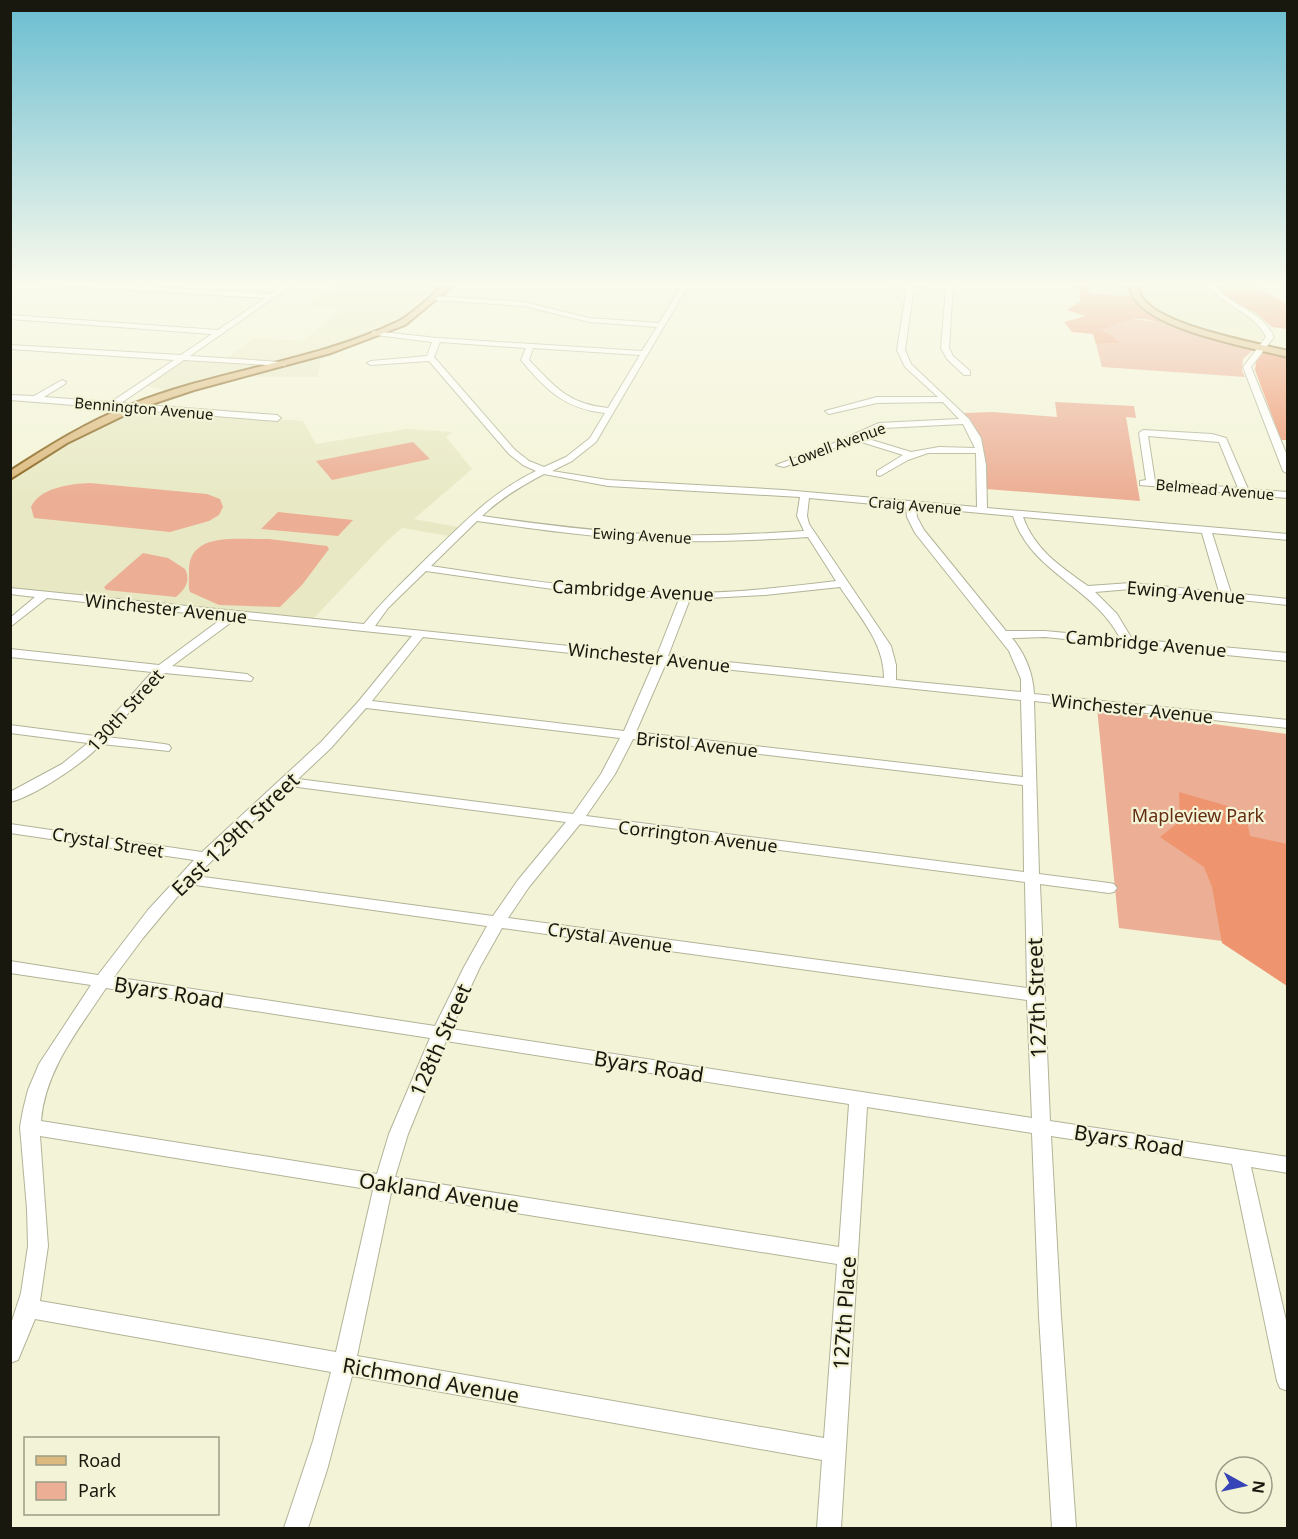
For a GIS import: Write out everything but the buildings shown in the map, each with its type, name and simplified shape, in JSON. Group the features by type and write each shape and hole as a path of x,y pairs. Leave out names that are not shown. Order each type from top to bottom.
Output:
{"main road":[{"path":"10,476 72,436 133,407 190,388 318,354"}],"street":[{"path":"112,354 282,364"},
{"path":"113,405 188,354"},
{"path":"431,354 431,358 512,452 526,463 544,472"},
{"path":"527,354 525,360 565,401 582,408 610,411"},
{"path":"367,628 384,606 504,493 569,459 587,446 645,354"},
{"path":"902,354 908,365 966,421 974,433 980,451 982,511"},
{"path":"948,354 967,373"},
{"path":"1256,354 1247,367 1287,471"},
{"path":"371,363 431,358"},
{"path":"36,399 62,382"},
{"name":"Bennington Avenue","path":"10,397 277,418"},
{"path":"829,411 877,400 943,399"},
{"name":"Lowell Avenue","path":"781,465 882,425 966,421"},
{"name":"Belmead Avenue","path":"1244,491 1223,440 1212,437 1143,433 1147,484 1287,495"},
{"path":"853,437 908,454"},
{"path":"880,472 908,454 939,449 980,451"},
{"name":"Craig Avenue","path":"544,472 608,483 805,495 1287,537"},
{"path":"805,495 802,516 810,534 885,646 891,665 890,682"},
{"name":"127th Street","path":"911,505 912,517 919,531 1004,635 1021,661 1029,697 1035,996 1050,1316 1064,1528"},
{"path":"1017,514 1019,528 1029,543 1111,614 1128,642"},
{"name":"Ewing Avenue","path":"475,518 580,532 647,537 728,539 810,534"},
{"path":"1206,530 1226,596"},
{"name":"Cambridge Avenue","path":"424,568 547,586 686,596 771,591 843,583"},
{"name":"Ewing Avenue","path":"1085,590 1131,586 1287,602"},
{"name":"Winchester Avenue","path":"10,591 1287,724"},
{"path":"10,624 44,595"},
{"name":"128th Street","path":"296,1528 318,1465 345,1364 384,1184 406,1116 441,1035 497,921 524,883 575,821 606,777 629,736 686,596"},
{"name":"130th Street","path":"10,798 77,760 99,740 161,669 234,615"},
{"name":"Cambridge Avenue","path":"1004,635 1045,634 1287,657"},
{"name":"East 129th Street","path":"10,1353 28,1308 36,1271 38,1229 29,1127 35,1095 45,1069 127,947 185,879 205,857 287,782 364,704 419,635"},
{"path":"10,653 247,678"},
{"name":"Bristol Avenue","path":"364,704 1030,782"},
{"path":"10,729 164,748"},
{"name":"Corrington Avenue","path":"287,782 575,821 1108,888"},
{"name":"Crystal Street","path":"10,828 205,857"},
{"name":"Crystal Avenue","path":"185,879 1035,996"},
{"name":"Byars Road","path":"10,967 1287,1165"},
{"name":"127th Place","path":"829,1528 859,1098"},
{"name":"Oakland Avenue","path":"29,1127 848,1257"},
{"path":"1240,1158 1285,1358 1287,1381"},
{"name":"Richmond Avenue","path":"28,1308 835,1451"}],"shaded area":[{"path":"232,354 304,354 275,362 223,360"},
{"path":"321,357 318,377 246,377"},
{"path":"184,360 254,364 256,366 171,391 145,386"},
{"path":"145,409 303,421 316,444 406,429 453,432 446,437 472,469 414,519 459,527 449,536 402,528 313,619 11,588 10,482 81,436"}],"green space":[{"path":"1099,354 1249,354 1243,359 1242,371 1245,377 1102,367"},
{"path":"1262,354 1287,356 1287,440 1281,440 1255,370 1256,362"},
{"path":"1055,402 1134,406 1136,418 1126,417 1140,501 986,489 985,457 981,440 963,413 993,412 1057,417"},
{"path":"413,442 430,459 332,480 316,461"},
{"path":"90,483 207,494 220,499 223,507 219,515 209,521 170,532 34,518 31,507 41,495 65,486"},
{"path":"278,512 353,520 338,536 261,529"},
{"path":"269,539 327,546 329,549 302,585 280,607 219,605 190,592 191,559 196,550 217,540"},
{"path":"143,553 168,558 185,569 186,584 176,597 106,590 104,587"},
{"name":"Mapleview Park","path":"1097,708 1287,734 1287,949 1119,928"},
{"path":"1179,792 1245,811 1250,836 1287,844 1287,986 1222,943 1212,887 1204,867 1160,837 1180,821"}]}
